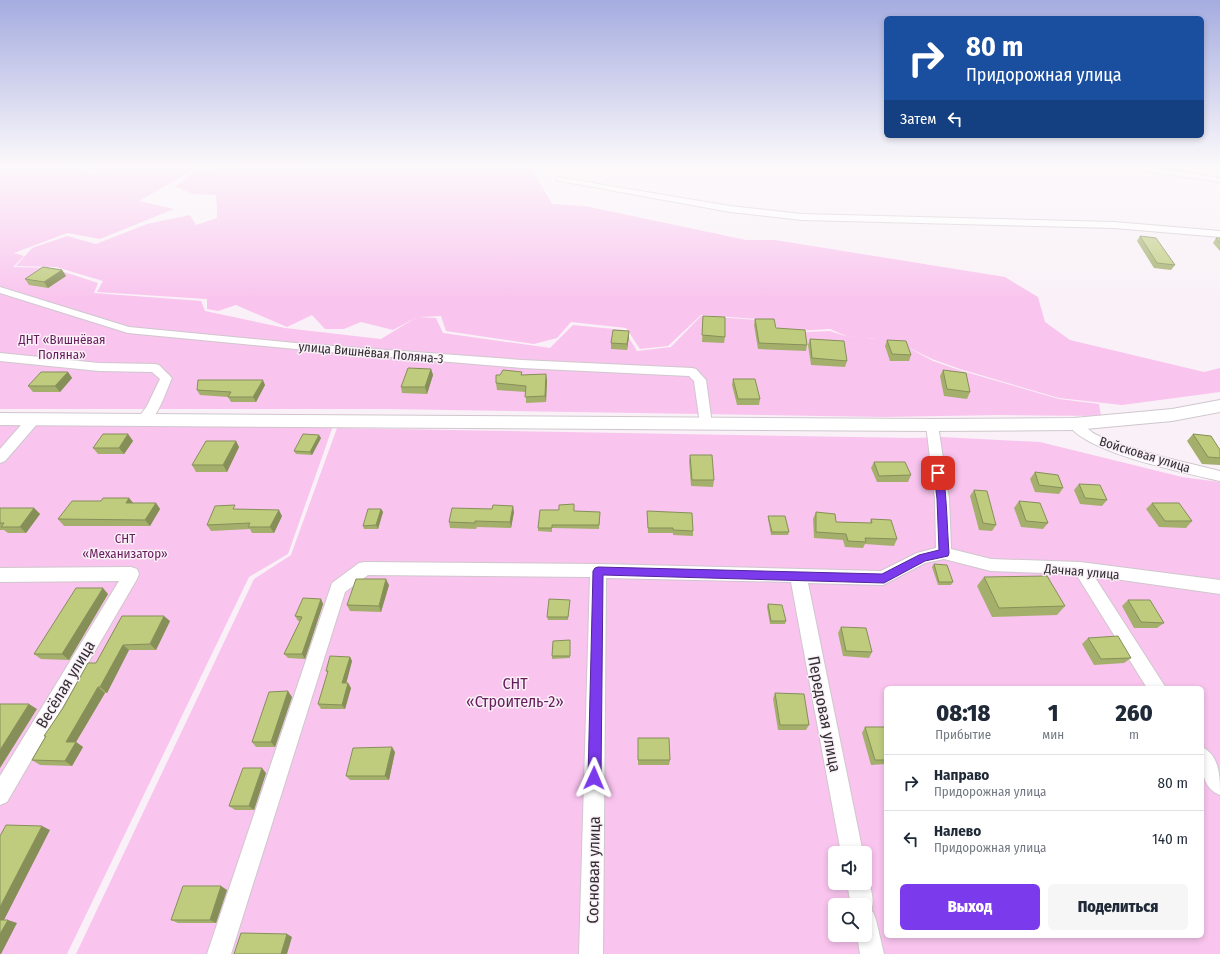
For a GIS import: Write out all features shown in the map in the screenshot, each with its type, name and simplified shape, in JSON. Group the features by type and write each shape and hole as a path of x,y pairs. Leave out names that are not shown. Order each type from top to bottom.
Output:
{"main road":[{"path":"0,419 706,424 1074,424 1172,415 1220,406"}],"street":[{"path":"753,212 802,217 1114,225 1220,234"},
{"name":"улица Вишнёвая Поляна-3","path":"0,290 128,330 306,347 522,364 692,372 700,380 706,424"},
{"path":"0,357 99,366 155,368 166,378 153,407 142,421"},
{"path":"0,458 33,420"},
{"name":"Войсковая улица","path":"1074,424 1088,436 1104,444 1163,462 1220,476"},
{"path":"219,954 338,588 365,568 598,571 884,578 922,558 944,553 942,499 932,425"},
{"name":"Дачная улица","path":"944,553 991,565 1080,568 1220,587"},
{"path":"1080,568 1156,686"},
{"name":"Сосновая улица","path":"591,954 598,571"},
{"name":"Весёлая улица","path":"0,575 131,574 0,794"},
{"name":"Передовая улица","path":"798,575 851,846"},
{"path":"1204,760 1220,785"},
{"path":"870,942 872,954"}],"green space":[{"name":"ДНТ «Вишнёвая Поляна»","path":"0,212 168,212 100,239 67,233 14,253 24,256 13,267 52,268 98,283 94,293 201,301 205,311 285,328 381,339 417,317 393,330 361,322 344,329 325,329 312,315 287,327 236,305 218,311 207,309 207,299 97,292 103,281 56,267 16,266 32,248 67,236 96,244 147,224 190,215 196,225 217,218 217,212 611,212 746,240 775,240 1005,277 1038,297 1045,322 1070,340 1204,372 1220,368 1220,392 1122,405 1059,398 960,369 932,359 903,345 933,361 959,370 1059,399 1099,404 1101,416 999,415 883,417 386,409 0,409","holes":["701,315 773,320 780,332 830,329 846,336 877,339 845,336 830,331 779,333 772,321 701,316 671,347 637,351 624,330 573,325 550,348 443,333 436,318 419,317 441,316 446,331 534,344 557,338 571,322 626,328 640,349 668,346"]},
{"name":"СНТ «Механизатор»","path":"0,419 334,423 288,554 249,577 67,954 0,954"},
{"name":"СНТ «Строитель-2»","path":"337,428 913,438 942,437 1040,442 1182,477 1220,482 1220,954 76,954 254,579 291,555"}],"building":[{"path":"1140,236 1156,238 1175,265 1157,263"},
{"path":"43,267 62,270 44,282 25,279"},
{"path":"703,316 725,317 725,337 702,335"},
{"path":"755,319 774,319 776,328 805,330 807,345 759,343"},
{"path":"613,330 629,331 627,344 611,343"},
{"path":"810,339 844,341 847,361 812,358"},
{"path":"887,340 906,341 911,355 892,354"},
{"path":"408,368 431,369 425,387 401,387"},
{"path":"503,370 522,372 521,375 546,374 545,396 525,397 526,386 496,383 496,375 500,375"},
{"path":"943,370 966,373 970,392 947,389"},
{"path":"41,372 68,372 55,386 28,386"},
{"path":"733,379 755,379 760,399 738,399"},
{"path":"198,380 263,380 253,397 228,397 231,392 197,390"},
{"path":"103,434 128,434 119,448 93,448"},
{"path":"303,434 319,435 310,452 294,451"},
{"path":"1193,434 1211,436 1220,450 1220,458 1208,457"},
{"path":"206,441 236,441 223,465 192,465"},
{"path":"690,455 712,455 714,480 692,480"},
{"path":"874,462 905,462 911,475 879,476"},
{"path":"1035,472 1058,475 1063,488 1039,485"},
{"path":"1079,484 1100,485 1107,500 1085,498"},
{"path":"974,490 987,491 996,525 983,523"},
{"path":"103,498 129,498 126,503 156,503 145,520 58,519 72,501 101,501"},
{"path":"1019,501 1040,503 1048,523 1026,521"},
{"path":"1152,503 1179,503 1192,521 1165,521"},
{"path":"574,504 574,511 600,512 599,525 552,525 552,528 538,528 540,510 559,510 559,505"},
{"path":"235,505 233,509 279,510 270,527 248,527 250,523 207,525 215,506"},
{"path":"493,505 513,506 510,522 449,522 452,508 492,509"},
{"path":"0,508 34,508 20,527 1,527 4,523 0,523"},
{"path":"368,509 381,509 376,525 363,526"},
{"path":"647,511 692,513 693,531 673,530 673,528 648,528"},
{"path":"816,512 835,514 836,522 872,523 871,519 891,520 897,539 865,538 866,542 848,541 846,534 816,532"},
{"path":"768,516 785,516 789,532 772,532"},
{"path":"934,564 947,565 953,582 939,582"},
{"path":"1047,576 1065,606 999,608 984,577"},
{"path":"356,579 386,579 379,606 347,605"},
{"path":"76,588 103,588 62,654 34,654"},
{"path":"303,598 321,599 302,654 284,654 302,617 295,616"},
{"path":"549,599 570,600 568,617 547,617"},
{"path":"1128,600 1150,600 1164,623 1141,622"},
{"path":"768,604 782,605 786,621 771,621"},
{"path":"122,616 164,616 150,644 123,645 100,687 98,687 66,742 76,742 65,761 32,760 46,736 44,736 63,708 88,663 96,663"},
{"path":"841,627 866,628 872,652 846,651"},
{"path":"1118,636 1131,658 1101,659 1088,638"},
{"path":"570,640 570,656 552,656 553,641"},
{"path":"330,656 350,657 342,683 348,683 342,705 318,704 328,671 326,671"},
{"path":"288,691 271,742 252,742 269,692"},
{"path":"775,693 804,694 809,725 780,725"},
{"path":"0,704 29,704 0,750"},
{"path":"865,727 884,727 884,760 875,760"},
{"path":"638,738 669,738 670,760 638,760"},
{"path":"392,747 385,776 346,776 353,748"},
{"path":"243,768 262,768 249,806 229,806"},
{"path":"6,825 42,826 0,907 0,836"},
{"path":"183,886 221,886 210,920 171,920"},
{"path":"0,920 8,920 0,934"},
{"path":"241,933 287,934 281,954 234,954"}],"route":[{"path":"594,778 598,571 884,578 922,558 944,553 942,499 938,473"}]}
